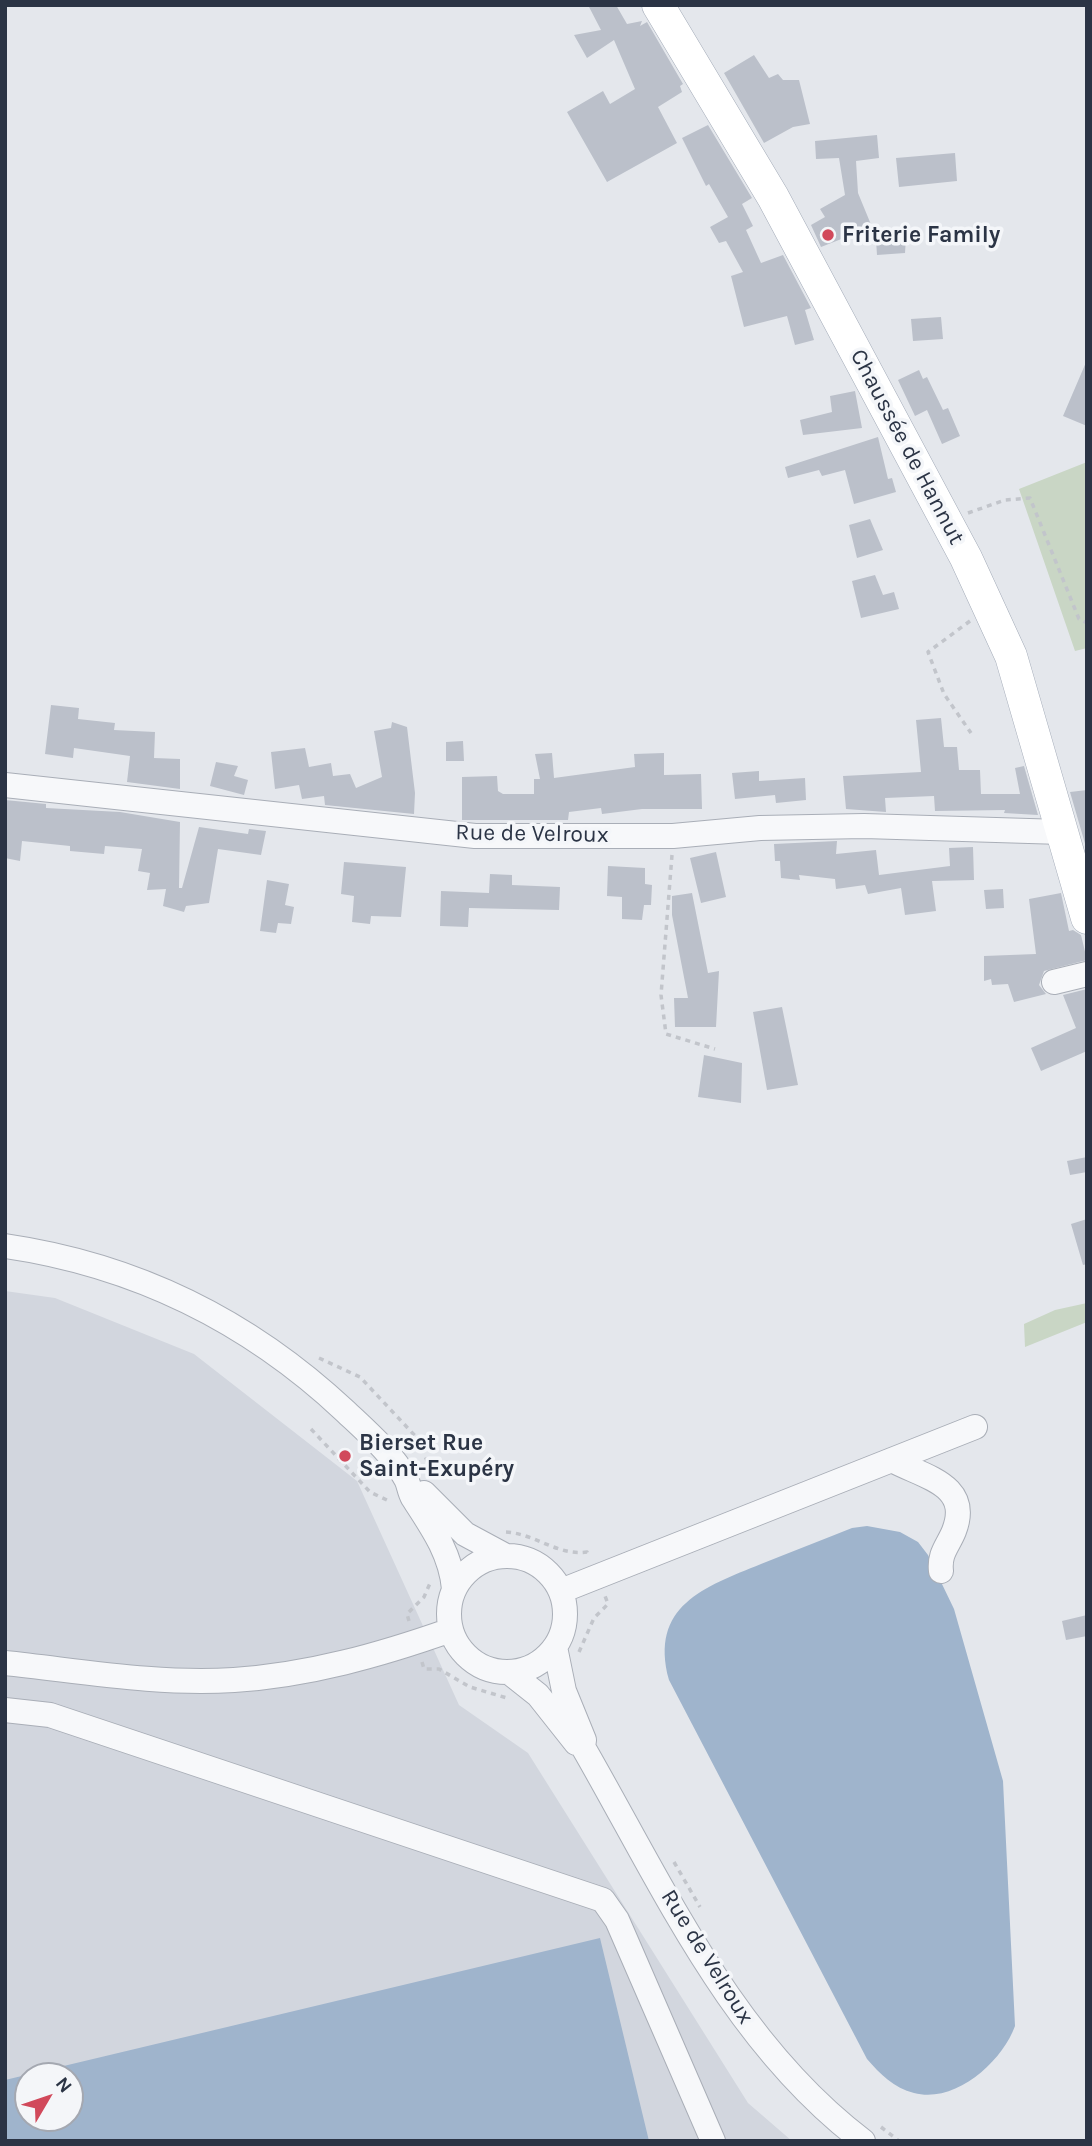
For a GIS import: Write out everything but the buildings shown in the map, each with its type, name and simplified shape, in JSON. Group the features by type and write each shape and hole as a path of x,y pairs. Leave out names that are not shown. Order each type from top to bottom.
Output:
{"main road":[{"name":"Chaussée de Hannut","path":"658,5 773,197 947,521 989,607 1011,656 1087,918"}],"street":[{"name":"Rue de Velroux","path":"5,785 475,836 673,836 760,828 864,826 1062,832"},
{"path":"1054,982 1087,975"},
{"path":"5,1246 50,1253 122,1273 159,1287 222,1318 282,1358 336,1402 407,1480 418,1485 465,1534 504,1556"},
{"path":"561,1591 975,1427"},
{"path":"892,1460 944,1483 957,1503 955,1529 939,1557 941,1571"},
{"path":"407,1480 407,1486 448,1557 454,1589"},
{"path":"504,1556 519,1556 544,1569 561,1591 565,1610 563,1629 567,1652 527,1669 509,1672 490,1669 473,1661 459,1647 451,1630 450,1602 454,1589 474,1565 504,1556"},
{"path":"5,1663 165,1680 232,1680 322,1669 451,1630"},
{"name":"Rue de Velroux","path":"567,1652 559,1674 584,1740 583,1747"},
{"name":"Rue de Velroux","path":"509,1672 538,1695 576,1743 583,1747 705,1959 740,2014 805,2090 871,2133"},
{"path":"5,1710 50,1715 603,1900 617,1920 713,2141"}],"path":[{"path":"947,521 1005,500 1030,498 1073,606 1079,618 1087,623"},
{"path":"971,733 944,694 928,652 989,607"},
{"path":"673,836 661,995 666,1034 715,1049"},
{"path":"311,1429 370,1492 399,1508"},
{"path":"407,1614 424,1597 431,1582 431,1571"},
{"path":"567,1652 608,1604"},
{"path":"424,1669 446,1672 470,1688 515,1703"},
{"path":"670,1856 701,1909"},
{"path":"871,2133 899,2141"}],"shaded area":[{"path":"5,1291 55,1298 194,1354 357,1481 459,1705 528,1753 748,2103 792,2141 5,2141"}],"green space":[{"path":"1087,462 1087,648 1075,651 1019,489"},
{"path":"1087,1303 1087,1322 1025,1347 1024,1324 1055,1310"}],"water":[{"path":"867,1526 900,1532 918,1542 928,1555 954,1609 1003,1781 1015,2026 1000,2053 975,2077 961,2086 930,2095 900,2088 882,2075 867,2059 669,1680 665,1655 667,1634 674,1617 702,1591 720,1581 852,1528"},
{"path":"600,1938 649,2141 5,2141 5,2080 14,2078 14,2132 84,2132 84,2062 80,2062"}],"place":[{"name":"Friterie Family","path":"828,235"},
{"name":"Bierset Rue Saint-Exupéry","path":"345,1456"}]}
